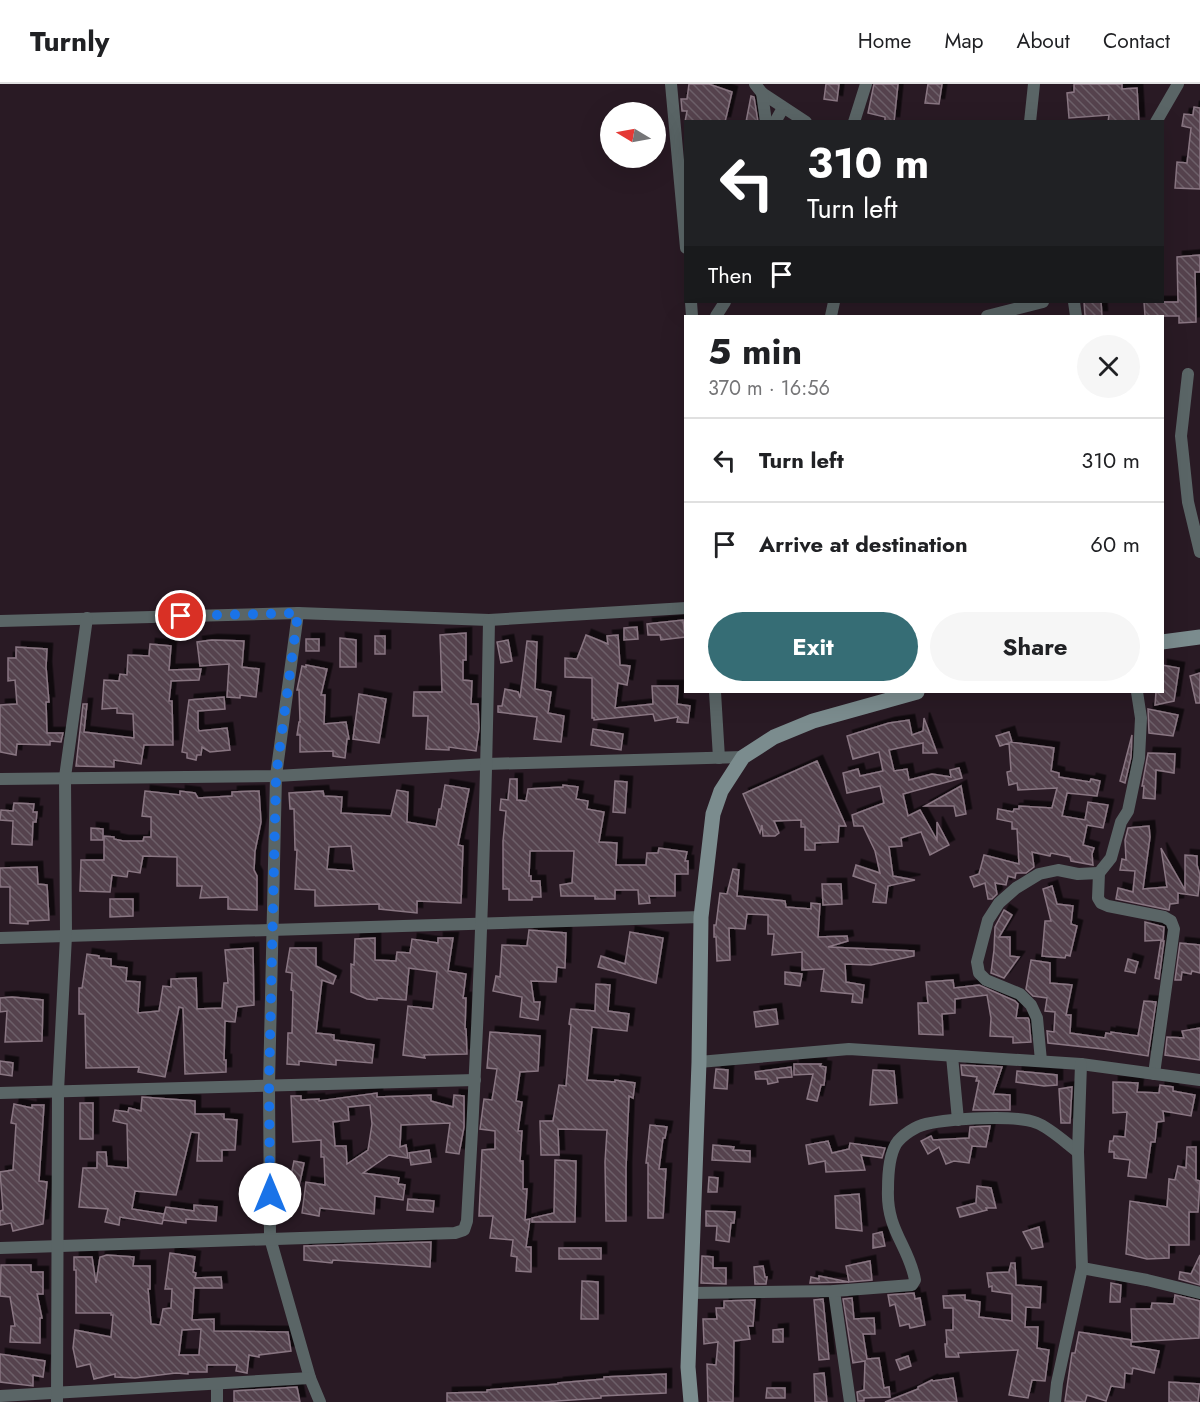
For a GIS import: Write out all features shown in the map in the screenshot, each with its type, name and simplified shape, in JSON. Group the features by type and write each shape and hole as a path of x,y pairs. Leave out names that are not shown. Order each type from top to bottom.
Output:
{"street":[{"path":"671,84 684,226"},
{"path":"855,120 866,84"},
{"path":"1030,120 1034,84"},
{"path":"1157,120 1178,84"},
{"path":"757,86 783,108 799,115 804,120"},
{"path":"757,86 766,120"},
{"path":"776,120 783,108"},
{"path":"991,315 1039,303"},
{"path":"1188,374 1181,436 1188,502 1200,552"},
{"path":"0,621 298,613 489,620 684,608"},
{"path":"298,613 276,776 269,1085 270,1238 310,1378 320,1402"},
{"path":"57,1398 58,1091 66,936 65,777 87,618"},
{"path":"0,1248 455,1233 464,1230 467,1221 475,1080 487,764 489,620"},
{"path":"1164,642 1200,638"},
{"path":"715,693 718,758"},
{"path":"691,1402 688,1367 699,1062 701,917 713,814 721,791 743,758 774,737 813,721 912,693"},
{"path":"1137,693 1141,718 1139,758 1128,811 1121,822 1111,858 1099,873 1098,898 1101,903 1164,917 1171,921 1174,929 1154,1074"},
{"path":"0,779 276,776 487,764 743,758"},
{"path":"1041,1061 1037,1018 1031,1005 1020,994 986,980 979,974 976,962 988,920 999,903 1016,888 1039,874 1058,870 1078,874 1099,873"},
{"path":"0,938 701,917"},
{"path":"699,1062 849,1049 1081,1064 1200,1080"},
{"path":"952,1056 958,1120"},
{"path":"1055,1402 1082,1268 1078,1152 1081,1064"},
{"path":"0,1093 475,1080"},
{"path":"690,1293 834,1291 912,1285 915,1280 914,1270 892,1226 887,1190 890,1161 897,1143 909,1131 925,1124 958,1120 1017,1119 1037,1123 1078,1152"},
{"path":"1082,1268 1200,1293"},
{"path":"834,1291 850,1402"},
{"path":"0,1396 57,1398 310,1378"},
{"path":"217,1384 217,1402"}],"building":[{"path":"689,84 709,84 732,92 725,120 685,120 687,111 682,111 681,99 687,99"},
{"path":"826,84 839,84 837,101 824,99"},
{"path":"874,84 898,84 894,120 885,120 885,117 868,113"},
{"path":"928,84 942,84 939,104 925,103"},
{"path":"1074,84 1122,84 1122,89 1137,88 1139,120 1108,120 1109,115 1069,118 1067,93 1074,92"},
{"path":"751,96 754,97 758,120 746,120"},
{"path":"1194,107 1200,108 1200,189 1175,188 1177,162 1187,163 1191,128 1182,126 1184,114 1193,115"},
{"path":"1200,255 1200,272 1195,272 1196,322 1179,323 1179,316 1145,315 1144,303 1178,302 1177,257"},
{"path":"1084,303 1101,303 1102,315 1085,315"},
{"path":"683,620 684,637 661,640 660,635 648,635 647,624"},
{"path":"637,627 638,639 624,640 624,628"},
{"path":"466,633 463,680 472,681 471,704 478,704 479,728 476,751 449,747 449,750 426,749 428,716 413,716 414,692 442,692 440,635"},
{"path":"586,635 608,644 607,636 618,635 620,665 630,666 627,685 618,683 615,708 653,704 652,686 678,686 677,704 690,706 688,723 677,722 678,717 655,721 653,714 594,720 592,718 592,678 565,677 565,658 577,659"},
{"path":"375,636 385,636 385,654 375,654"},
{"path":"340,638 356,640 356,667 340,667"},
{"path":"306,639 319,639 319,651 306,651"},
{"path":"508,640 512,661 501,663 497,642"},
{"path":"244,641 242,667 259,669 256,697 240,695 240,698 227,697 229,664 200,666 197,642"},
{"path":"527,641 537,642 535,689 551,692 548,713 564,716 561,742 534,739 537,717 498,712 498,706 502,706 505,689 518,692 520,698"},
{"path":"150,644 171,646 169,670 201,669 199,680 171,681 169,701 172,701 173,745 144,745 141,764 114,760 114,767 76,766 83,704 87,704 84,732 134,738 133,714 117,713 117,708 102,709 104,680 119,681 120,674 127,675 128,655 149,656"},
{"path":"16,647 47,649 49,702 46,702 47,733 63,733 61,742 50,741 50,745 17,744 16,755 0,752 0,705 17,704 15,680 8,681 8,658 16,658"},
{"path":"306,665 327,669 321,695 325,695 324,724 346,722 349,739 347,739 345,758 333,756 333,751 300,752 300,735 297,735 300,722 299,690 297,690 302,666 306,667"},
{"path":"1164,665 1179,668 1174,701 1155,705 1156,693 1164,693"},
{"path":"1200,673 1200,703 1196,703 1190,676"},
{"path":"359,694 386,699 379,743 353,739"},
{"path":"224,697 225,709 198,711 198,728 199,731 227,728 230,750 210,752 202,747 201,755 197,755 196,760 187,758 187,753 182,752 189,700"},
{"path":"1148,709 1178,715 1173,736 1149,733"},
{"path":"924,718 937,753 923,753 923,743 889,750 894,771 907,769 909,780 932,774 951,777 950,770 959,768 962,778 903,794 908,816 920,810 937,840 937,822 949,845 930,855 921,832 901,838 902,846 889,847 893,876 915,880 888,886 886,903 873,902 876,884 853,876 856,865 880,873 875,851 863,826 854,826 852,815 884,803 880,786 847,793 843,773 858,769 860,776 883,771 879,752 853,759 847,736 889,723 909,720 912,735 923,731"},
{"path":"593,729 623,734 621,750 591,745"},
{"path":"1009,732 1012,742 1010,742 1054,748 1051,771 1059,773 1059,777 1090,782 1091,779 1100,781 1097,796 1067,793 1062,816 1085,820 1088,802 1108,805 1103,828 1087,825 1083,845 1094,848 1093,865 1071,861 1070,857 1032,852 1034,867 1026,873 1016,873 1015,878 1008,876 1006,885 995,883 997,894 992,899 988,899 985,883 974,887 970,877 979,874 984,855 1019,864 1017,829 1012,829 1012,822 997,819 998,809 1013,812 1014,809 1019,809 1019,806 1052,808 1057,788 1018,790 1017,783 1009,785 1007,772 1011,771 1009,743 1000,746 996,736"},
{"path":"1132,735 1131,757 1125,783 1120,781"},
{"path":"1148,753 1175,754 1174,773 1156,770 1155,799 1143,798 1144,786 1142,786"},
{"path":"817,761 846,826 839,826 838,842 815,843 815,850 805,850 805,827 801,827 801,820 774,821 779,833 775,836 763,836 762,825 760,833 743,794"},
{"path":"510,779 517,779 517,800 526,801 528,789 563,787 563,785 578,787 576,799 588,801 587,809 604,812 599,842 617,843 616,865 646,865 647,853 658,853 659,848 687,852 685,861 688,861 688,874 675,874 675,896 649,896 650,903 639,904 638,890 615,890 615,899 595,899 595,896 561,896 560,885 572,883 574,851 530,851 529,876 531,876 531,881 540,881 541,897 532,897 532,900 509,900 509,889 503,889 503,841 506,811 500,810 501,799 508,800"},
{"path":"615,781 627,782 625,813 613,812"},
{"path":"445,785 469,789 458,845 463,846 461,903 417,901 417,913 379,909 379,904 315,906 315,890 295,889 297,850 295,850 294,809 290,809 289,793 323,791 324,796 342,797 341,813 391,816 397,790 408,792 407,822 436,827 439,809 441,809","holes":["351,846 354,871 327,869 329,847"]},
{"path":"961,786 966,814 956,816 954,806 925,806"},
{"path":"145,791 180,795 180,791 195,793 198,798 232,796 232,792 259,791 261,822 254,870 257,876 257,910 228,909 228,897 200,898 202,886 177,886 177,857 143,856 140,873 128,871 127,877 112,875 110,892 80,891 81,860 104,860 104,836 123,841 143,841 144,837 151,837 151,817 142,816"},
{"path":"14,803 34,804 33,812 37,812 36,822 33,822 32,845 12,844 13,821 0,820 1,810 13,811"},
{"path":"1149,826 1150,837 1143,889 1167,887 1161,848 1185,890 1185,855 1197,856 1200,875 1198,896 1178,893 1178,903 1170,904 1169,910 1116,899 1118,888 1133,892 1135,871 1120,870 1122,859 1126,860 1125,840 1128,828"},
{"path":"91,828 103,829 103,840 91,840"},
{"path":"37,867 38,884 47,885 49,920 28,921 28,924 10,923 10,887 0,887 0,868"},
{"path":"733,869 739,870 737,896 785,901 786,907 811,909 811,903 820,904 818,937 847,936 848,941 828,947 914,951 914,956 871,965 845,964 846,982 864,985 862,1003 852,1002 853,994 821,991 824,969 802,970 802,952 772,955 774,934 768,934 768,915 747,914 745,929 729,928 730,960 717,961 714,925 716,925 720,893 727,894"},
{"path":"822,884 841,884 842,904 823,905"},
{"path":"1052,886 1057,904 1073,906 1071,924 1077,926 1070,956 1066,955 1065,958 1042,956 1045,921 1051,921 1043,889"},
{"path":"110,899 133,899 133,916 110,917"},
{"path":"1004,910 1012,915 999,937 1010,937 1010,956 1019,957 1004,978 991,973 995,927"},
{"path":"1145,922 1164,927 1163,940 1145,941"},
{"path":"529,930 566,933 565,968 557,967 556,982 531,981 534,1002 540,1002 538,1020 520,1017 522,997 493,991 496,976 500,977 502,945 527,946"},
{"path":"630,932 663,938 656,983 598,967 601,956 625,964"},
{"path":"375,938 375,960 396,961 397,952 410,953 412,939 438,943 438,938 453,938 448,971 466,974 463,998 466,998 467,1054 424,1055 425,1058 403,1055 408,1006 433,1009 437,972 409,968 406,1000 367,999 351,992 351,964 354,965 355,939"},
{"path":"1161,941 1164,941 1159,979 1155,978"},
{"path":"1180,943 1200,945 1200,973 1182,972 1181,980 1175,980"},
{"path":"253,948 254,1005 237,1007 235,1022 225,1021 226,1072 185,1074 183,1008 179,1007 165,1077 138,1072 139,1067 86,1068 85,1014 79,1014 79,988 82,988 87,954 111,959 111,966 127,968 126,981 140,982 138,1013 159,1011 163,986 171,987 171,979 196,978 197,1009 222,1008 224,983 228,983 225,950"},
{"path":"290,948 316,948 316,966 336,976 333,984 322,980 316,1033 334,1035 334,1040 374,1045 372,1063 336,1060 336,1065 299,1061 299,1065 287,1064 288,1033 292,1033 292,973 286,972"},
{"path":"1128,959 1138,962 1135,973 1125,971"},
{"path":"1031,960 1050,963 1050,983 1072,985 1066,1015 1071,1015 1070,1033 1105,1038 1106,1033 1111,1034 1111,1032 1138,1036 1144,1001 1156,1002 1148,1056 1048,1043 1047,1031 1054,1032 1055,1012 1045,1011 1047,998 1033,996 1026,989"},
{"path":"785,972 802,974 800,986 785,984"},
{"path":"953,980 954,988 979,985 1015,1001 1018,1004 1016,1018 1028,1018 1029,1020 1031,1042 1013,1043 1013,1037 990,1036 991,1018 987,995 955,999 955,1013 942,1014 943,1035 919,1034 918,1003 928,1003 926,982"},
{"path":"596,984 610,985 608,1011 629,1014 627,1031 592,1027 587,1080 635,1083 633,1098 629,1096 626,1221 606,1221 607,1130 558,1129 559,1155 541,1155 540,1121 553,1121 559,1085 566,1086 571,1009 595,1011"},
{"path":"0,998 43,1000 42,1041 5,1042 7,1011 0,1012"},
{"path":"776,1009 778,1024 756,1027 754,1012"},
{"path":"1200,1028 1200,1060 1165,1055 1167,1037 1184,1038 1182,1031"},
{"path":"490,1032 540,1036 538,1071 520,1072 516,1101 522,1102 518,1131 522,1131 520,1161 523,1161 523,1189 527,1189 525,1220 530,1219 526,1247 531,1247 531,1272 516,1271 517,1257 511,1256 513,1240 490,1238 493,1216 479,1216 482,1150 495,1149 495,1131 480,1129 484,1099 492,1100 497,1069 487,1068"},
{"path":"0,1061 13,1063 12,1076 0,1074"},
{"path":"794,1064 821,1064 820,1066 826,1067 824,1085 821,1085 817,1101 807,1099 813,1074 794,1075"},
{"path":"961,1065 1002,1067 993,1094 1010,1095 1010,1110 973,1110 979,1081 976,1081 977,1077 962,1075"},
{"path":"791,1067 792,1077 777,1078 778,1082 768,1084 767,1079 756,1079 755,1072"},
{"path":"716,1069 728,1070 727,1089 714,1088"},
{"path":"873,1070 894,1071 897,1103 870,1105"},
{"path":"1017,1071 1057,1075 1057,1085 1044,1086 1016,1082"},
{"path":"1113,1082 1138,1083 1137,1092 1159,1093 1160,1085 1173,1087 1173,1091 1195,1095 1191,1116 1163,1111 1164,1121 1157,1122 1155,1142 1151,1142 1146,1178 1128,1176 1130,1160 1114,1158 1114,1152 1109,1152 1110,1141 1113,1141 1114,1136 1125,1137 1127,1112 1113,1113"},
{"path":"1072,1087 1070,1123 1061,1123 1059,1089"},
{"path":"377,1093 377,1097 431,1095 431,1101 453,1107 454,1095 464,1096 464,1127 459,1154 446,1152 450,1123 401,1125 400,1147 406,1145 408,1158 389,1155 363,1173 399,1178 398,1184 405,1185 403,1200 375,1196 374,1214 320,1208 319,1216 302,1213 306,1182 325,1185 324,1157 321,1157 321,1140 293,1142 291,1096 301,1096 301,1100 319,1099 319,1101","holes":["370,1105 372,1124 368,1150 347,1164 346,1146 335,1146 333,1122 349,1120 348,1107"]},
{"path":"142,1097 195,1101 195,1114 224,1114 224,1119 237,1120 235,1150 222,1150 222,1161 197,1161 199,1133 191,1132 176,1195 135,1191 132,1209 164,1214 163,1219 166,1207 194,1211 194,1205 217,1207 216,1221 186,1219 186,1223 163,1220 162,1224 120,1217 119,1225 105,1222 108,1209 79,1207 83,1168 97,1168 97,1152 106,1152 107,1166 128,1168 127,1124 113,1121 115,1110 128,1112 129,1108 141,1111"},
{"path":"80,1103 93,1103 93,1139 80,1139"},
{"path":"14,1104 32,1108 32,1105 44,1105 39,1181 47,1182 43,1224 13,1231 11,1223 0,1225 0,1211 3,1210 0,1172 13,1170 16,1124 11,1123"},
{"path":"650,1125 667,1127 665,1138 663,1138 659,1169 666,1169 663,1218 648,1218 648,1163 646,1163"},
{"path":"990,1126 986,1147 972,1146 969,1163 954,1161 946,1164 939,1147 928,1154 921,1141 931,1136 933,1140 969,1138 970,1127"},
{"path":"828,1141 832,1153 849,1149 850,1143 885,1148 882,1158 861,1155 865,1170 826,1172 825,1161 809,1164 806,1145"},
{"path":"713,1145 750,1151 750,1162 712,1160"},
{"path":"1187,1147 1196,1147 1196,1180 1200,1181 1198,1212 1189,1212 1189,1245 1169,1245 1169,1258 1147,1259 1126,1254 1130,1201 1167,1207 1169,1179 1175,1180 1178,1166 1186,1168"},
{"path":"429,1150 431,1162 411,1165 409,1153"},
{"path":"555,1160 576,1161 575,1222 532,1222 532,1218 554,1213"},
{"path":"294,1161 304,1163 299,1187 289,1185"},
{"path":"709,1177 718,1178 717,1192 708,1192"},
{"path":"977,1186 991,1188 996,1208 986,1208 987,1210 960,1217 957,1208 976,1203"},
{"path":"859,1194 862,1231 836,1228 835,1196"},
{"path":"408,1199 434,1201 433,1212 407,1210"},
{"path":"706,1211 735,1212 729,1242 716,1240 717,1226 706,1226"},
{"path":"1039,1227 1043,1247 1032,1249 1023,1232"},
{"path":"882,1232 885,1246 873,1248 873,1234"},
{"path":"431,1242 430,1267 304,1260 304,1246"},
{"path":"559,1248 601,1248 601,1259 559,1259"},
{"path":"170,1253 195,1257 193,1272 196,1273 195,1278 221,1277 222,1288 194,1288 192,1320 214,1319 214,1331 288,1332 291,1351 259,1355 259,1357 249,1355 247,1373 236,1371 237,1365 207,1365 207,1372 135,1378 115,1377 115,1374 94,1379 90,1364 77,1367 73,1348 75,1330 111,1337 113,1315 111,1313 76,1313 74,1257 92,1257 96,1283 100,1257 107,1255 134,1257 133,1266 150,1266 150,1289 148,1289 151,1324 160,1325 163,1309 171,1308 172,1289 165,1289","holes":["201,1329 199,1355 179,1355 182,1330"]},
{"path":"1200,1255 1200,1285 1179,1279 1180,1272 1191,1274"},
{"path":"702,1256 713,1257 713,1268 726,1268 726,1284 701,1283"},
{"path":"870,1261 872,1280 849,1282 846,1266"},
{"path":"1011,1263 1015,1263 1016,1285 1041,1287 1040,1308 1026,1307 1025,1327 1038,1327 1037,1348 1049,1350 1045,1381 1032,1380 1028,1398 1009,1395 1018,1350 958,1353 959,1357 946,1357 946,1330 953,1330 953,1308 944,1308 943,1296 965,1295 965,1300 980,1302 979,1317 1012,1321 1012,1294 992,1291 992,1286 989,1287 987,1273 1009,1272"},
{"path":"1,1265 31,1265 31,1272 43,1272 43,1294 37,1294 42,1318 40,1318 40,1343 10,1342 11,1326 15,1326 10,1297 0,1296"},
{"path":"763,1266 765,1277 767,1277 766,1284 755,1284 754,1267"},
{"path":"819,1276 849,1282 810,1283 811,1277 819,1279"},
{"path":"582,1281 598,1282 598,1319 581,1319"},
{"path":"1111,1283 1121,1285 1120,1302 1110,1302"},
{"path":"914,1293 915,1299 920,1298 925,1325 910,1328 909,1324 900,1326 895,1304 890,1306 888,1295"},
{"path":"1175,1295 1200,1301 1199,1338 1132,1342 1131,1309 1151,1309 1152,1303 1174,1304"},
{"path":"852,1298 854,1319 874,1318 875,1334 863,1334 867,1359 879,1358 884,1388 889,1387 890,1397 864,1398 864,1401 858,1401 857,1392 864,1390 865,1361 853,1363 843,1299"},
{"path":"823,1299 829,1359 819,1360 814,1300"},
{"path":"755,1300 753,1326 748,1326 750,1339 734,1341 733,1402 708,1402 707,1364 716,1365 718,1342 704,1344 703,1319 717,1319 716,1308 724,1308 724,1301"},
{"path":"783,1329 783,1342 773,1342 773,1330"},
{"path":"1079,1332 1131,1340 1131,1346 1159,1351 1154,1373 1133,1368 1132,1374 1125,1373 1124,1388 1111,1386 1106,1401 1087,1395 1085,1402 1065,1401 1072,1353 1075,1353"},
{"path":"0,1354 45,1361 43,1377 33,1375 33,1386 0,1382"},
{"path":"908,1356 911,1366 900,1370 896,1360"},
{"path":"824,1373 827,1402 815,1402 814,1374"},
{"path":"666,1374 666,1393 542,1402 447,1402 447,1393 487,1392 487,1390 604,1379 604,1377"},
{"path":"953,1378 957,1402 885,1402 918,1389 932,1380"},
{"path":"1169,1382 1200,1384 1198,1402 1169,1402"},
{"path":"297,1387 300,1402 234,1402 234,1391"},
{"path":"767,1388 785,1388 785,1398 766,1398"}],"route":[{"path":"181,616 298,613 276,776 269,1085 270,1194"}]}
